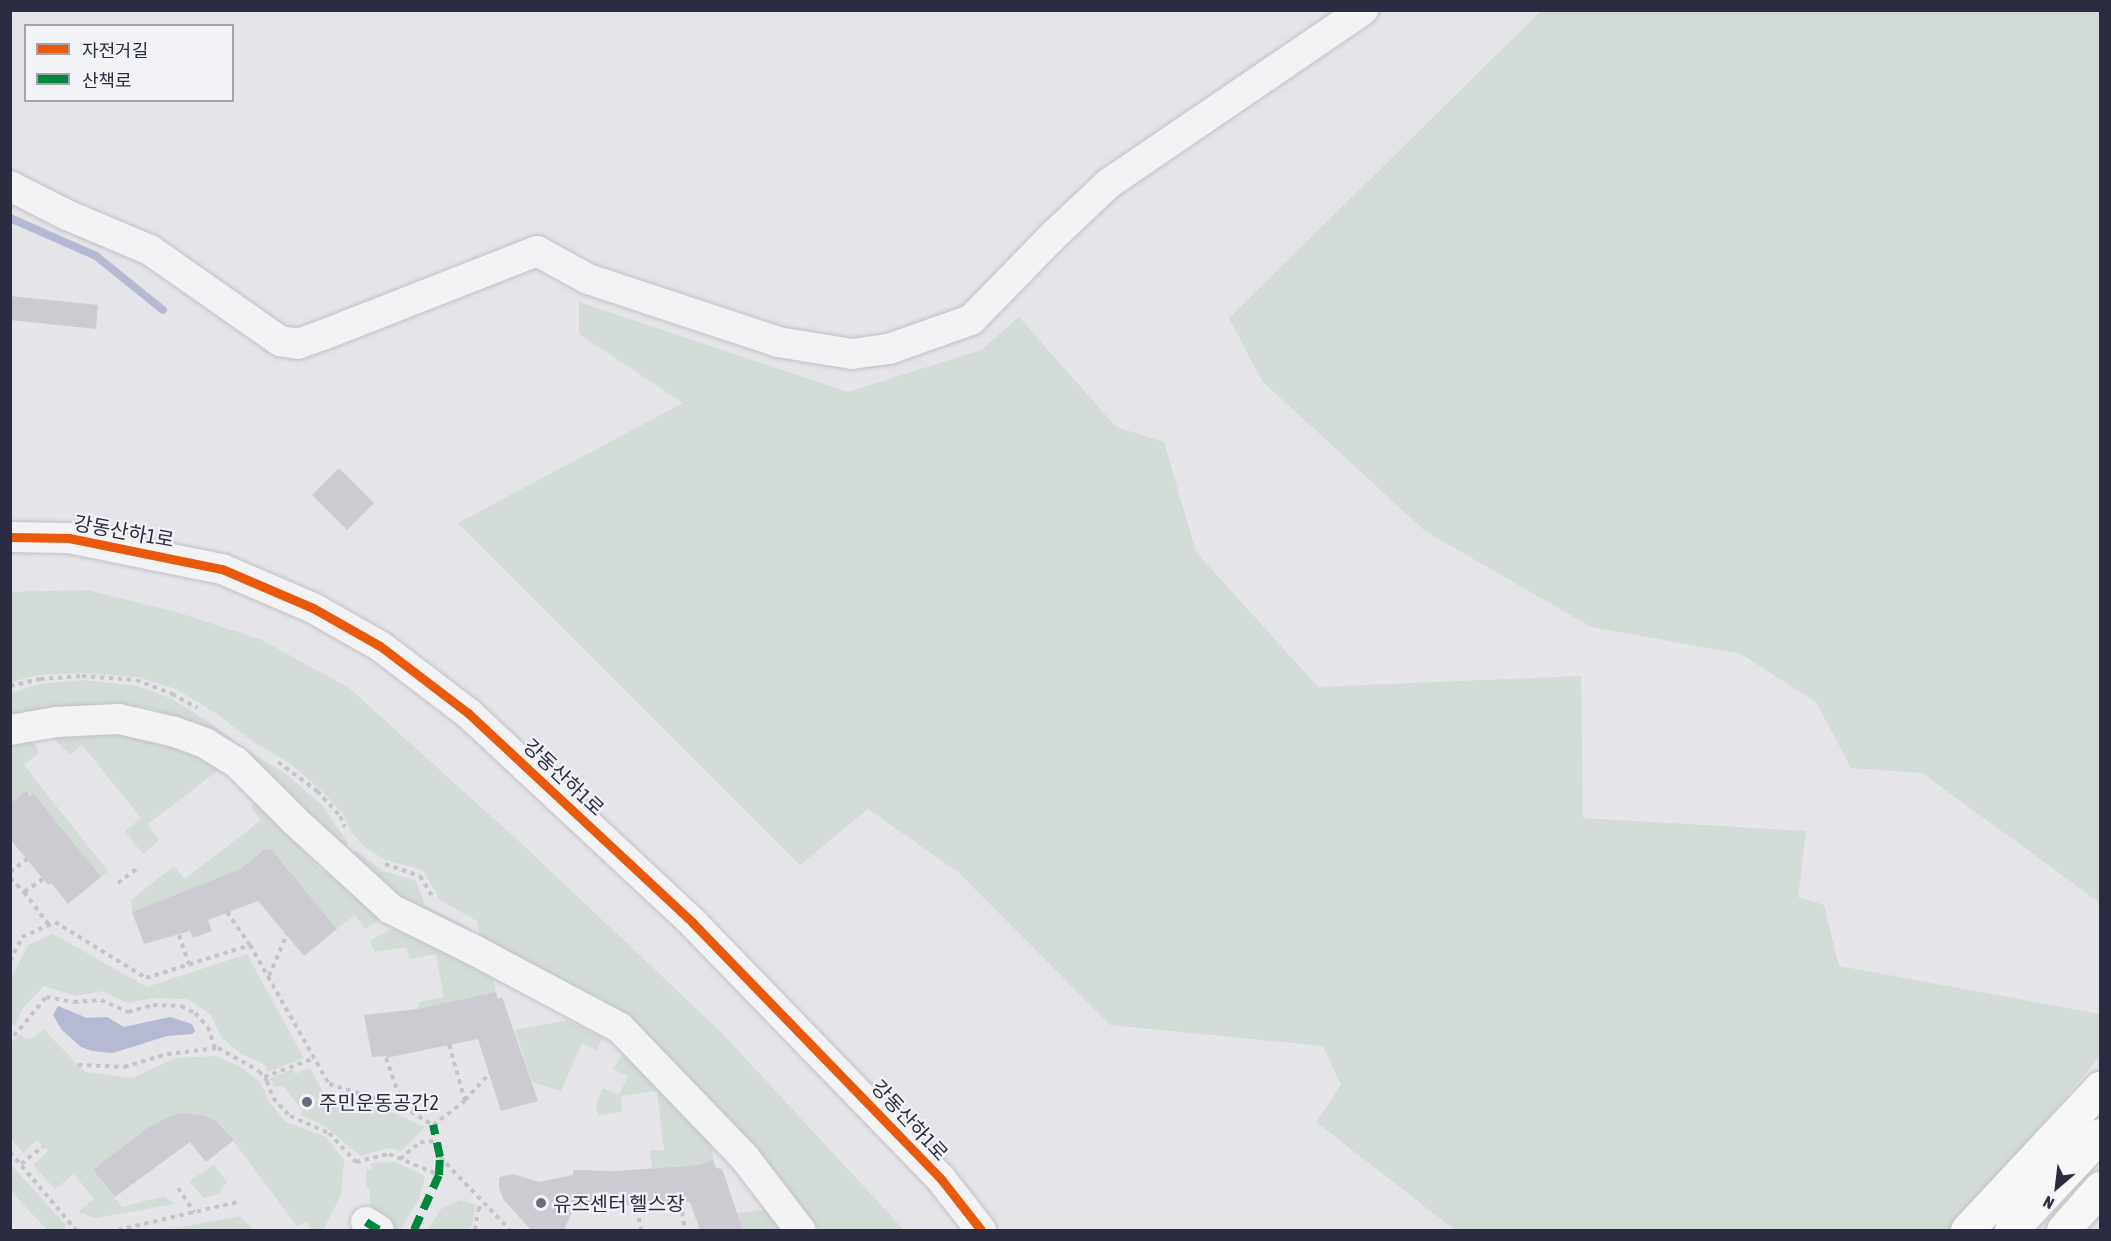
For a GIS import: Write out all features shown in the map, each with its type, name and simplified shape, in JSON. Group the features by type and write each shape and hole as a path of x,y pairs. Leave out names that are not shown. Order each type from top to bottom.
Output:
{"highway":[{"path":"1967,1230 2100,1088"},
{"path":"2011,1230 2100,1135"},
{"path":"2063,1230 2100,1188"},
{"path":"2077,1230 2100,1193"}],"street":[{"path":"10,186 67,215 150,250 280,341 298,344 537,251 588,279 778,342 852,354 889,349 971,320 1053,236 1108,184 1363,10"},
{"name":"강동산하1로","path":"10,537 69,538 222,569 313,608 380,646 468,713 693,923 941,1179 981,1230"},
{"path":"10,730 56,722 119,720 137,722 205,743 236,762 295,821 391,909 576,1003 620,1029 745,1158 800,1230"}],"path":[{"path":"10,872 27,859"},
{"path":"118,883 139,867"},
{"path":"10,878 24,892 49,925"},
{"path":"24,892 43,879"},
{"path":"227,912 250,945 329,1084 404,1107 433,1125 465,1101 490,1073"},
{"path":"10,961 22,937 55,922 146,978 250,945"},
{"path":"268,977 287,934"},
{"path":"179,935 189,964"},
{"path":"14,1036 46,997 74,1002 101,1000 128,1012 153,1005 181,1006 195,1013 208,1027 215,1048"},
{"path":"449,1044 465,1101"},
{"path":"78,1065 124,1067 167,1054 218,1048 259,1071 273,1098 290,1116 329,1133 356,1162 389,1154 439,1174"},
{"path":"264,1077 315,1058"},
{"path":"386,1058 404,1107"},
{"path":"400,1159 420,1142 437,1141"},
{"path":"21,1164 43,1146"},
{"path":"10,1152 76,1230"},
{"path":"440,1157 510,1230"},
{"path":"178,1188 194,1212"},
{"path":"118,1230 237,1202"},
{"path":"475,1230 478,1210 483,1203"},
{"path":"681,1203 685,1230"},
{"path":"637,1209 641,1230"}],"shaded area":[{"path":"1542,10 2100,11 2100,903 1922,773 1851,768 1816,702 1741,654 1591,627 1425,531 1262,381 1229,318"},
{"path":"579,302 848,392 981,350 1019,317 1116,427 1164,442 1196,552 1318,687 1581,676 1583,818 1806,831 1798,897 1824,905 1839,966 2100,1014 2100,1056 1954,1230 1455,1230 1316,1122 1341,1085 1323,1046 1110,1025 958,872 868,809 800,865 458,523 683,403 579,334"},
{"path":"87,590 176,612 262,640 349,688 524,846 721,1032 904,1230 820,1230 772,1168 718,1109 602,998 481,947 477,921 440,900 423,870 385,860 365,847 351,832 344,815 320,789 291,764 252,741 217,714 176,689 137,677 81,673 38,675 11,682 11,592"},
{"path":"82,680 138,686 172,699 286,774 322,805 348,843 339,852 262,767 195,725 147,707 102,707 11,717 11,693 39,684"},
{"path":"106,731 173,745 221,768 148,824 159,840 143,854 125,831 141,818 82,745 70,754 55,740 54,734"},
{"path":"26,740 35,744 39,753 24,765 108,871 101,877 30,793 11,804 11,746"},
{"path":"257,799 287,820 301,848 321,871 338,874 381,919 365,929 355,915 337,929 302,886 300,888 288,874 291,872 274,852 265,849 240,869 132,912 131,900 174,866 185,879 261,820 251,807"},
{"path":"355,850 383,871 416,881 425,905 468,928 469,942 344,861"},
{"path":"398,925 492,971 496,992 467,1002 466,999 417,1009 419,1002 444,997 436,954 410,959 406,947 375,952 370,941"},
{"path":"53,934 147,987 247,954 304,1058 268,1072 265,1065 240,1053 222,1038 211,1015 187,999 153,998 128,1003 101,991 76,996 44,986 23,1008 15,1026 11,1024 11,979 28,945"},
{"path":"568,1020 602,1038 596,1050 582,1043 561,1091 532,1082 515,1030"},
{"path":"44,1030 85,1072 133,1078 175,1058 215,1056 239,1066 260,1082 270,1103 286,1122 326,1137 344,1160 341,1195 323,1230 313,1230 306,1222 297,1226 223,1127 204,1115 189,1113 159,1121 93,1170 122,1207 164,1196 175,1204 96,1218 78,1212 94,1199 74,1174 55,1189 33,1165 48,1151 37,1140 23,1153 11,1138 10,1045 14,1046 11,1042 21,1034 25,1039 32,1038"},
{"path":"625,1050 712,1143 713,1160 688,1168 686,1166 652,1168 650,1150 664,1150 657,1091 621,1096 622,1112 598,1115 596,1105 603,1088 619,1095 628,1076 613,1069"},
{"path":"310,1068 323,1092 393,1113 425,1127 401,1151 389,1148 360,1156 325,1126 301,1115 302,1110 282,1085 275,1087 270,1078 293,1069 295,1074"},
{"path":"395,1162 425,1176 419,1199 400,1230 396,1230 370,1212 370,1188 366,1187 366,1169 371,1170 371,1163"},
{"path":"11,1165 66,1225 63,1230 47,1230 11,1191"},
{"path":"214,1165 227,1182 218,1194 204,1198 189,1181"},
{"path":"460,1200 476,1205 472,1225 468,1230 428,1230 441,1209"},
{"path":"769,1209 783,1230 743,1230 737,1213"},
{"path":"240,1216 254,1230 165,1230"}],"water":[{"path":"58,1006 87,1018 107,1017 124,1027 170,1017 192,1024 195,1031 192,1034 167,1036 113,1053 92,1051 81,1047 62,1030 53,1015"}],"building":[{"path":"10,296 98,305 96,329 10,320"},
{"path":"339,468 374,503 347,530 312,495"},
{"path":"26,791 30,796 33,793 101,877 68,904 51,883 48,885 10,839 10,804"},
{"path":"265,849 273,851 337,929 304,956 258,901 208,920 212,931 193,938 190,931 144,944 132,912 240,869"},
{"path":"496,992 498,999 502,997 538,1101 501,1111 478,1039 386,1058 386,1056 372,1057 364,1015 417,1009"},
{"path":"185,1113 204,1115 216,1121 234,1140 206,1162 190,1142 115,1197 93,1170 149,1127 170,1116"},
{"path":"713,1160 716,1168 722,1169 743,1230 700,1230 690,1202 574,1208 564,1230 531,1230 504,1200 499,1189 499,1177 513,1174 539,1182 573,1175 573,1170 616,1171 699,1165"}],"waterway":[{"path":"10,218 96,256 163,310"}],"marked path":[{"path":"414,1230 439,1175 440,1157 433,1125"},
{"path":"366,1222 379,1230"}],"cycle path":[{"path":"10,537 69,538 222,569 313,608 380,646 468,713 693,923 941,1179 981,1230"}],"place":[{"name":"주민운동공간2","path":"307,1102"},
{"name":"유즈센터 헬스장","path":"541,1203"}]}
